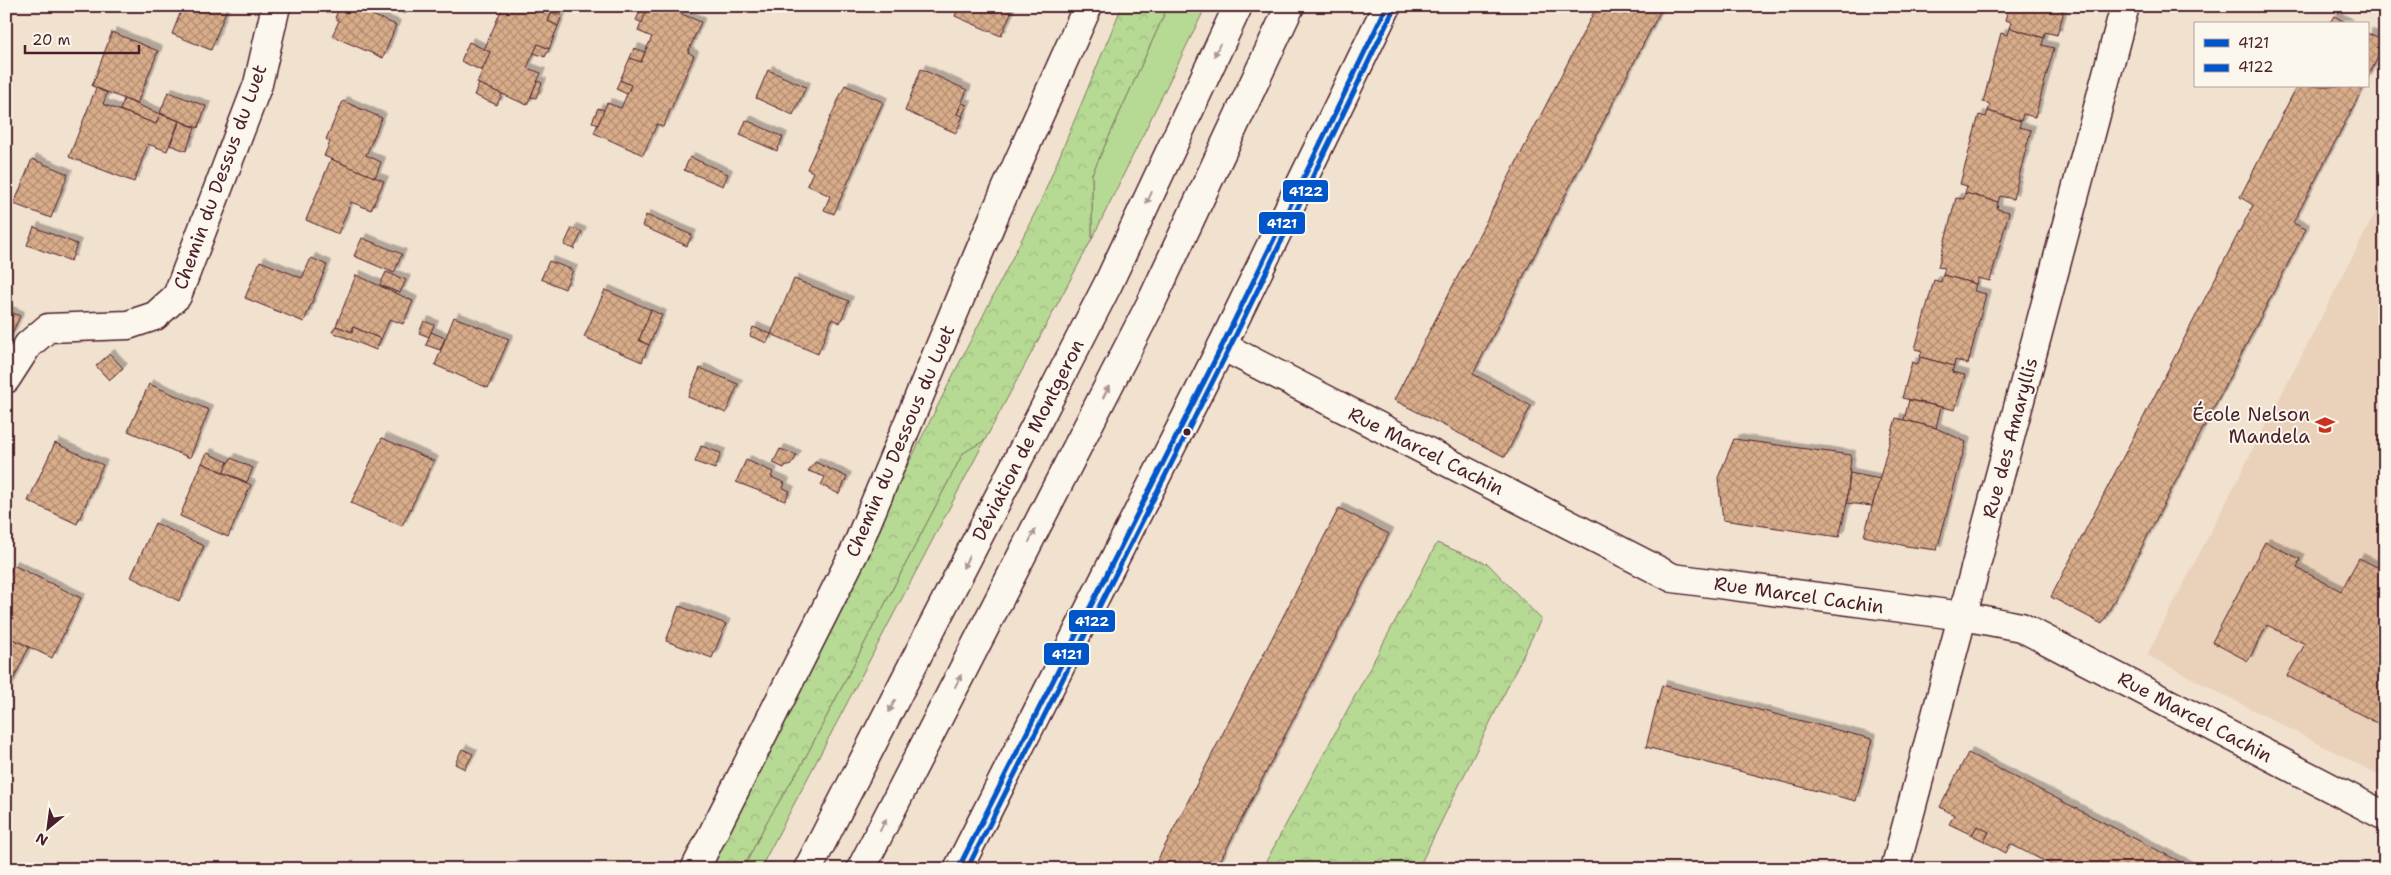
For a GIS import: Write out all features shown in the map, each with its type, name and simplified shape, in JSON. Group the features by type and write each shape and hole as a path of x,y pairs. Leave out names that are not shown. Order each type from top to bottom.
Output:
{"street":[{"name":"Chemin du Dessus du Luet","path":"6,379 28,345 48,328 128,325 155,316 177,296 258,84 276,6"},
{"name":"Chemin du Dessous du Luet","path":"695,869 855,551 995,214 1088,6"},
{"name":"Déviation de Montgeron","path":"808,869 1108,284 1238,6"},
{"path":"861,869 1151,303 1290,6"},
{"path":"958,869 1222,346 1387,6"},
{"name":"Rue des Amaryllis","path":"1895,869 2125,6"},
{"name":"Rue Marcel Cachin","path":"1222,346 1673,578 1963,616 2021,627 2385,816"}],"shaded area":[{"name":"École Nelson Mandela","path":"2385,194 2385,778 2147,655"}],"green space":[{"path":"1122,6 1168,6 1092,174 1092,239 985,440 963,453 802,764 766,823 743,869 707,869 762,754 1040,203"},
{"path":"1168,6 1206,6 1092,239 1092,174"},
{"path":"985,440 760,869 743,869 766,823 802,764 963,453"},
{"path":"1437,543 1488,564 1541,619 1418,869 1262,869"}],"building":[{"path":"183,6 228,6 211,50 172,34"},
{"path":"340,6 351,6 396,25 383,58 332,36 339,21 335,18"},
{"path":"387,6 408,6 405,14"},
{"path":"503,6 554,6 548,21 558,26 549,49 538,44 527,68 541,73 527,105 477,83 490,52 484,50"},
{"path":"648,6 663,6 701,22 688,52 694,56 663,127 657,124 643,155 594,133 607,103 621,108 631,85 620,80 630,58 641,62 652,37 638,31"},
{"path":"959,6 1014,6 1001,36 955,16"},
{"path":"1597,6 1663,6 1473,374 1531,406 1505,457 1394,400"},
{"path":"2009,6 2062,6 2063,15 2057,35 2045,32 2044,38 2010,28 2012,22 2005,20"},
{"path":"642,7 647,9 642,23 636,20"},
{"path":"552,12 562,16 558,26 548,21"},
{"path":"2334,16 2345,22 2330,22"},
{"path":"2010,28 2044,38 2042,45 2054,48 2035,117 2023,114 2021,121 1988,111 1990,104 1983,102 2001,33 2008,35"},
{"path":"112,32 158,51 137,104 92,86"},
{"path":"2368,34 2385,42 2368,78"},
{"path":"469,42 490,52 482,71 461,61"},
{"path":"538,44 549,49 545,57 534,53"},
{"path":"634,48 645,52 641,62 630,58"},
{"path":"921,69 967,90 957,114 963,116 956,133 905,111"},
{"path":"768,70 806,87 793,115 756,98"},
{"path":"620,80 631,85 627,94 616,89"},
{"path":"537,81 542,83 536,98 531,97"},
{"path":"479,84 502,94 497,105 474,95"},
{"path":"845,85 883,102 834,214 824,210 830,196 807,185 813,172 807,169"},
{"path":"96,88 107,93 103,104 156,124 160,114 179,121 167,151 148,144 134,182 69,157"},
{"path":"2296,88 2363,88 2293,223 2306,229 2102,624 2051,597 2253,205 2240,197"},
{"path":"168,92 206,106 198,128 160,113"},
{"path":"124,99 160,114 156,124 120,110"},
{"path":"343,101 382,118 366,155 381,162 375,178 324,156 330,142 326,139"},
{"path":"962,103 967,105 962,116 957,114"},
{"path":"598,108 604,110 598,125 592,122"},
{"path":"1988,111 2021,121 2019,127 2031,130 2013,199 2000,196 1998,202 1965,193 1967,186 1960,184 1979,115 1986,117"},
{"path":"746,120 783,137 777,151 740,135"},
{"path":"180,121 195,128 186,151 170,145"},
{"path":"690,157 728,174 723,186 684,170"},
{"path":"32,159 68,174 51,218 14,204"},
{"path":"331,159 384,181 371,210 351,202 338,234 306,220"},
{"path":"1965,193 1998,202 1997,209 2009,212 1990,281 1978,278 1976,284 1943,275 1945,268 1938,267 1956,198 1964,199"},
{"path":"646,215 692,235 687,246 642,226"},
{"path":"34,227 77,244 71,261 27,245"},
{"path":"572,228 582,232 574,249 564,245"},
{"path":"362,238 402,254 394,273 354,256"},
{"path":"311,258 327,265 304,322 245,298 260,261 302,278"},
{"path":"549,261 573,270 565,289 541,279"},
{"path":"386,272 406,280 400,293 380,285"},
{"path":"356,275 413,301 403,324 390,319 381,339 353,327 352,332 336,326"},
{"path":"1943,275 1976,284 1974,291 1986,294 1968,364 1955,360 1954,366 1920,357 1922,351 1915,349 1934,280 1941,282"},
{"path":"794,279 849,301 840,323 832,319 818,354 771,334"},
{"path":"605,290 651,310 639,340 649,345 642,362 584,337"},
{"path":"6,310 20,316 6,346"},
{"path":"651,310 662,315 649,345 639,340"},
{"path":"454,317 509,339 488,388 435,365"},
{"path":"424,321 434,325 429,337 419,333"},
{"path":"336,326 352,332 353,327 381,339 376,350 332,332"},
{"path":"753,327 771,334 767,343 750,336"},
{"path":"431,332 445,338 440,350 426,345"},
{"path":"110,354 123,368 109,380 96,366"},
{"path":"1920,357 1954,366 1952,372 1965,375 1955,410 1902,398 1912,362 1918,364"},
{"path":"700,368 738,384 726,413 688,397"},
{"path":"149,384 209,410 190,458 128,431"},
{"path":"1909,400 1941,407 1936,428 1904,420"},
{"path":"1896,418 1936,428 1966,442 1937,550 1906,546 1864,536"},
{"path":"382,438 434,461 402,526 351,503"},
{"path":"1734,439 1851,455 1847,503 1839,537 1723,520 1718,478"},
{"path":"55,443 103,465 77,524 28,501"},
{"path":"701,446 721,453 715,469 695,462"},
{"path":"780,449 797,455 790,466 786,465 784,468 773,463"},
{"path":"207,453 228,462 223,472 202,463"},
{"path":"231,458 253,468 247,482 223,472"},
{"path":"746,460 773,472 771,477 785,483 783,488 790,491 785,501 736,482"},
{"path":"815,462 847,477 839,494 821,485 825,477 808,471"},
{"path":"202,463 251,485 228,537 180,516"},
{"path":"1850,473 1880,479 1872,506 1847,503"},
{"path":"1339,508 1389,534 1216,869 1153,869"},
{"path":"155,523 204,546 179,601 131,577"},
{"path":"2265,542 2300,559 2297,568 2341,591 2359,558 2385,571 2385,713 2379,724 2287,676 2305,644 2267,625 2248,661 2212,642"},
{"path":"13,565 81,598 52,658 6,636 6,580"},
{"path":"679,606 726,624 712,658 666,641"},
{"path":"6,636 29,647 6,695"},
{"path":"1662,685 1872,739 1856,801 1646,747"},
{"path":"462,749 473,754 465,769 455,764"},
{"path":"1968,753 2194,869 2050,869 2052,865 2010,844 2006,853 1984,841 1989,832 1977,826 1972,835 1949,824 1954,815 1940,807"},
{"path":"1977,826 1989,832 1984,841 1972,835"}],"transit line":[{"name":"4121","path":"958,869 1222,346 1387,6"},
{"name":"4122","path":"967,869 1229,349 1394,9"}],"place":[{"name":"École Nelson Mandela","path":"2325,425"}]}
